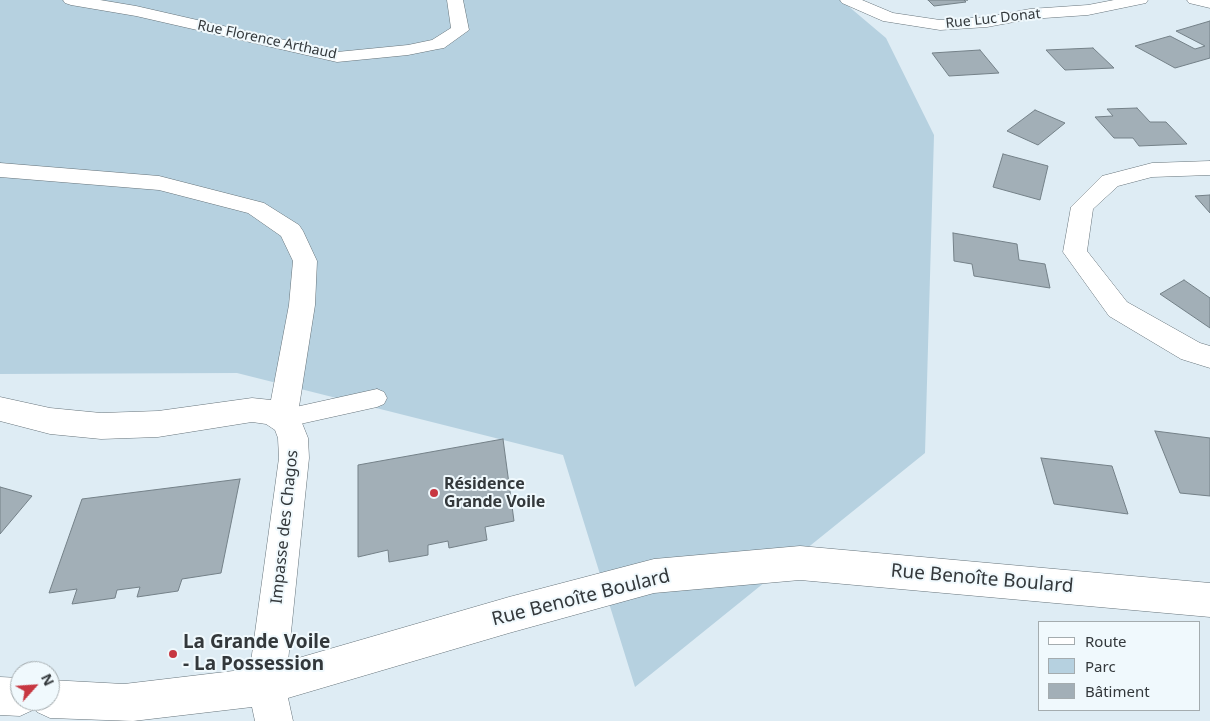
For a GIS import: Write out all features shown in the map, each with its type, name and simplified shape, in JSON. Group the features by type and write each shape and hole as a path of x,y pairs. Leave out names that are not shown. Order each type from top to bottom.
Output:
{"street":[{"name":"Rue Florence Arthaud","path":"71,0 136,12 337,57 408,50 438,44 460,30 455,0"},
{"path":"136,12 154,0"},
{"name":"Rue Luc Donat","path":"848,0 889,17 940,25 987,22 1030,14 1088,10 1140,0"},
{"path":"1195,0 1210,3"},
{"path":"1210,168 1152,170 1110,181 1082,207 1075,252 1118,309 1191,351 1210,357"},
{"path":"0,170 159,183 256,208 290,231 305,261 302,305 282,419 272,412 252,410 158,424 101,426 50,421 0,409"},
{"name":"Impasse des Chagos","path":"271,703 294,458 294,438 287,422 282,419"},
{"name":"Rue Benoîte Boulard","path":"60,700 124,703 271,703 509,615 654,576 800,563 1210,600"}],"lane":[{"path":"282,419 377,398"}],"green space":[{"path":"0,0 841,0 886,38 934,135 925,453 635,687 563,455 237,373 0,374"}],"building":[{"path":"928,0 964,0 966,2 934,6"},
{"path":"1210,21 1210,58 1175,68 1135,46 1170,36 1195,49 1205,46 1176,31"},
{"path":"1093,48 1114,68 1065,70 1046,50"},
{"path":"980,50 999,73 949,76 932,53"},
{"path":"1137,108 1150,122 1166,122 1187,144 1139,146 1133,138 1114,138 1095,117 1113,116 1107,109"},
{"path":"1035,110 1065,123 1038,145 1007,131"},
{"path":"1003,154 1048,166 1040,200 993,187"},
{"path":"1210,195 1210,213 1195,196"},
{"path":"953,233 1017,244 1019,260 1045,264 1050,288 974,276 972,264 954,261"},
{"path":"1184,280 1210,298 1210,328 1160,294"},
{"path":"1155,431 1210,438 1210,496 1180,493"},
{"name":"Résidence Grande Voile","path":"503,439 514,521 485,527 487,540 449,548 448,541 428,545 428,555 389,562 388,550 358,557 358,465"},
{"path":"1041,458 1112,466 1128,514 1054,504"},
{"path":"240,479 221,573 182,579 178,591 137,597 140,587 117,590 115,598 72,604 77,589 49,593 82,499"},
{"path":"0,487 32,496 0,534"}],"place":[{"name":"Résidence Grande Voile","path":"434,493"},
{"name":"La Grande Voile - La Possession","path":"173,654"}]}
